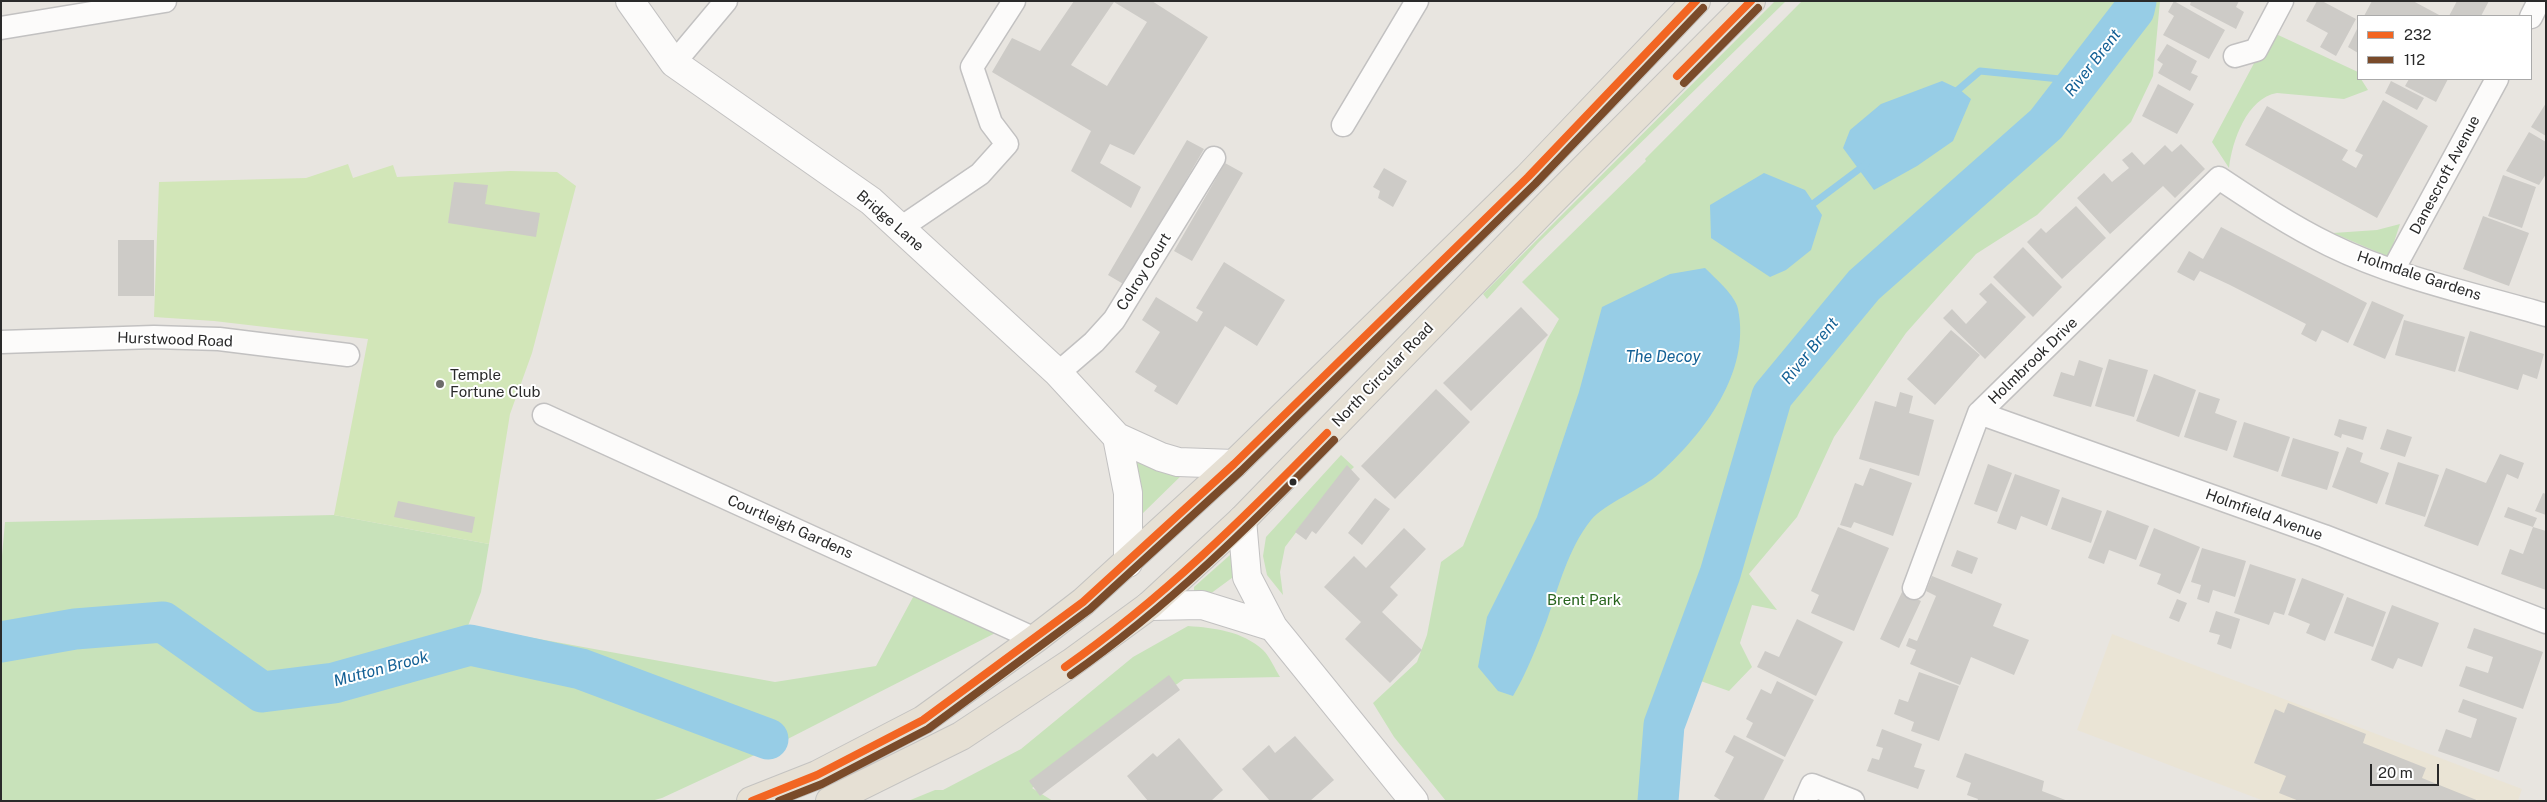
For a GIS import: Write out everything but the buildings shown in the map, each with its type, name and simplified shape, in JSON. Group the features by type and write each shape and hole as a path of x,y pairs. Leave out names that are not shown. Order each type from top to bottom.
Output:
{"highway":[{"path":"751,801 817,775 923,720 1035,639 1128,563 1234,464 1528,177 1696,1"},
{"name":"North Circular Road","path":"830,801 961,736 1071,663 1149,606 1242,520 1550,203 1751,1"}],"street":[{"path":"1,28 165,1"},
{"name":"Bridge Lane","path":"630,1 674,64 871,201 1058,373 1117,437 1161,457 1178,462 1234,464"},
{"path":"674,64 726,1"},
{"path":"899,228 980,174 1007,144 991,123 972,67 1014,1"},
{"path":"1343,124 1417,1"},
{"path":"2235,56 2256,50 2282,1"},
{"path":"2532,15 2539,1"},
{"name":"Danescroft Avenue","path":"2393,270 2496,80"},
{"name":"Colroy Court","path":"1058,373 1094,342 1114,320 1214,158"},
{"name":"Holmdale Gardens","path":"2219,178 2255,203 2330,245 2393,270 2546,315"},
{"name":"Holmbrook Drive","path":"1914,588 1980,413 2219,178"},
{"name":"Hurstwood Road","path":"1,342 172,337 219,339 348,355"},
{"name":"Holmfield Avenue","path":"1980,413 2324,536 2546,622"},
{"name":"Courtleigh Gardens","path":"544,415 1035,639"},
{"path":"1117,437 1128,493 1128,563"},
{"path":"1242,520 1247,577 1273,627 1414,801"},
{"path":"1149,606 1202,605 1273,627"},
{"path":"1805,801 1812,785 1853,801"}],"shaded area":[{"path":"2112,634 2522,789 2518,801 2264,801 2077,730"}],"green space":[{"path":"1775,1 1786,1 1538,243 1487,299 1483,294"},
{"name":"Brent Park","path":"1802,1 2160,1 2153,76 2131,122 2037,215 1976,254 1906,333 1834,437 1797,517 1749,574 1777,610 1752,605 1740,643 1752,667 1729,691 1695,679 1673,719 1667,801 1446,801 1394,737 1373,703 1417,662 1427,635 1441,562 1463,546 1547,340 1559,319 1522,282 1646,161 1645,159"},
{"path":"2276,34 2357,72 2357,80 2362,80 2368,90 2344,99 2277,93 2266,97 2257,103 2243,122 2234,146 2229,168 2212,142 2260,52"},
{"name":"Temple Fortune Club","path":"348,164 353,178 393,165 397,177 510,171 557,172 576,186 532,353 510,414 489,544 334,515 368,339 214,321 154,317 159,182 306,178"},
{"path":"2400,224 2389,257 2333,233 2377,230"},
{"path":"1341,455 1354,467 1322,498 1285,547 1280,572 1283,595 1267,575 1263,556 1266,537"},
{"path":"1135,456 1187,470 1140,516 1136,516"},
{"path":"334,515 489,544 481,592 468,626 775,682 876,666 919,586 1007,627 772,747 662,798 651,801 1,801 1,567 5,522"},
{"path":"1236,553 1240,572 1206,597 1194,591 1194,587 1230,555"},
{"path":"1188,626 1218,629 1246,639 1266,653 1280,677 1184,679 1032,788 1053,801 908,801 935,790 943,790 1021,749 1133,657"}],"water":[{"path":"1942,81 1959,89 1971,99 1953,141 1917,166 1874,190 1843,148 1850,130 1881,104"},
{"path":"1764,173 1805,190 1822,215 1811,250 1786,270 1770,277 1711,238 1710,205"},
{"name":"The Decoy","path":"1705,268 1729,293 1738,309 1740,332 1737,356 1731,378 1707,420 1677,457 1653,479 1605,508 1591,520 1570,555 1547,620 1518,687 1513,696 1498,691 1478,667 1487,617 1537,517 1579,392 1602,307 1670,274"}],"waterway":[{"name":"River Brent","path":"1658,801 1664,725 1720,574 1772,396 1864,285 2046,124 2134,10 2136,1"},
{"path":"1952,95 1980,71 2080,81"},
{"path":"1814,203 1866,164"},
{"name":"Mutton Brook","path":"1,642 75,629 163,622 262,692 334,683 470,645 581,669 768,739"}],"transit line":[{"name":"232","path":"752,801 817,775 923,720 1083,602 1234,464 1528,177 1696,1"},
{"name":"232","path":"1677,76 1751,1"},
{"name":"112","path":"779,801 822,784 928,729 1090,609 1241,471 1535,184 1703,8"},
{"name":"112","path":"1684,83 1758,8"},
{"name":"232","path":"1065,667 1135,614 1202,556 1327,433"},
{"name":"112","path":"1071,675 1141,622 1208,564 1334,440"}],"place":[{"name":"Temple Fortune Club","path":"440,384"}]}
